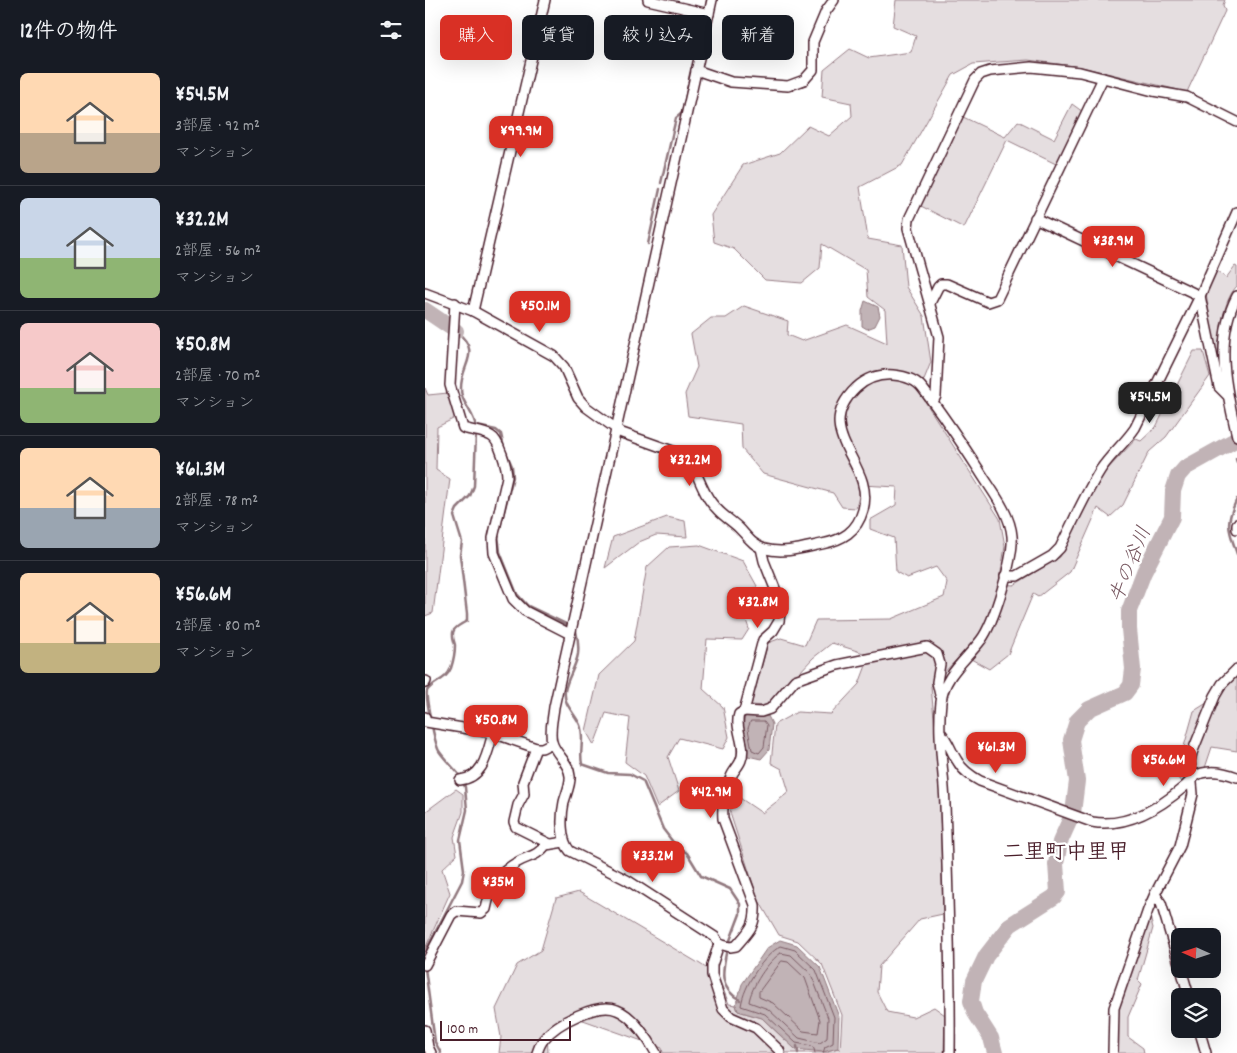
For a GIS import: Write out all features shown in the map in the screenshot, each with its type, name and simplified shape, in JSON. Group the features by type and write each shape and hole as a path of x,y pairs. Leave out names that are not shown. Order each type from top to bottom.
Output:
{"street":[{"path":"473,311 545,0"},
{"path":"648,0 709,14"},
{"path":"712,0 554,707 552,743 569,769 571,778 562,816 564,842 570,851 627,880 715,937 724,945 736,946 752,929 755,916 755,906 723,819 722,806 731,776 741,760 742,754 737,719 739,714 744,711 761,712 770,709 795,680 837,665 927,647 937,654 939,664 937,682 941,700 941,733 945,786 950,1053"},
{"path":"696,70 731,82 788,86 804,80 813,70 813,42 826,11 834,0"},
{"path":"933,402 936,396 940,344 908,228 909,219 975,80 981,74 990,71 1031,67 1080,72 1153,91 1187,97 1237,122"},
{"path":"930,303 938,286 941,284 947,284 988,302 997,299 1103,78"},
{"path":"1005,576 1017,576 1052,556 1060,548 1100,471 1114,451 1129,437 1135,428 1200,296 1237,212"},
{"path":"1035,218 1200,296"},
{"path":"425,293 473,311 554,356 564,367 578,398 586,407 616,429 687,458 715,508 739,528 753,543 761,548 777,551 790,551 834,542 848,535 858,521 863,510 865,495 861,476 841,438 839,425 841,409 850,394 861,383 877,375 904,376 920,384 999,503 1010,524 1012,537 1011,554 990,625 983,638 952,673 944,687 941,700"},
{"path":"1200,296 1219,387 1227,394"},
{"path":"1237,296 1229,313 1225,331 1223,366 1227,394 1237,436"},
{"path":"455,303 451,386 463,428 495,438 507,468 507,476 493,538 494,553 513,599 525,611 571,634"},
{"path":"1237,524 1237,529"},
{"path":"744,711 763,640 779,621 780,613 776,591 761,548"},
{"path":"1113,1053 1112,1019 1114,1008 1148,910 1180,846 1193,794 1190,761 1192,753 1215,696 1222,684 1237,669"},
{"path":"429,721 493,734 536,748 542,748 552,743"},
{"path":"941,733 948,741 958,762 967,773 980,782 1081,818 1105,824 1117,823 1144,814 1161,804 1201,773 1212,772 1237,777"},
{"path":"463,780 477,774 487,754 493,734"},
{"path":"536,748 523,782 524,794 518,805 514,822 516,828 550,844"},
{"path":"426,963 451,915 457,911 481,912 486,909 490,891 497,879 515,863 539,854 546,845 564,842"},
{"path":"1155,894 1161,903 1171,937"},
{"path":"724,945 713,965 712,975 723,1009 731,1017 756,1028 780,1053"},
{"path":"537,1053 543,1040 556,1027 582,1014 604,1008 616,1009 627,1015 656,1053"},
{"path":"425,1030 431,1053"},
{"path":"1202,1038 1206,1053"}],"shaded area":[{"path":"896,0 1225,0 1223,5 1225,11 1187,92 1081,67 1028,60 973,64 953,75 902,165 860,187 868,239 902,245 906,287 924,316 931,362 919,392 1000,519 1005,546 999,584 1014,585 1060,557 1101,476 1136,439 1141,441 1156,427 1194,351 1203,351 1210,376 1166,437 1149,452 1123,505 1110,517 1098,508 1070,572 1038,597 1033,594 1008,654 989,669 962,654 931,686 939,773 943,914 920,919 879,966 877,992 887,1012 913,1017 934,1007 945,1015 944,1053 663,1053 662,1048 569,1015 547,1029 548,1053 499,1053 501,1037 496,1009 517,965 541,950 556,898 579,892 718,976 729,1004 736,1005 738,1011 762,1018 786,1041 823,1052 838,1048 840,1050 842,1015 822,964 798,941 779,935 758,899 730,813 734,794 762,813 789,792 782,769 771,763 775,724 797,712 831,714 859,684 870,655 832,643 813,658 768,706 751,705 768,643 781,638 805,645 816,620 891,619 944,597 947,582 936,567 907,578 896,572 894,538 870,529 870,520 896,505 897,487 862,485 856,508 842,507 833,493 763,474 742,449 741,424 688,416 685,394 697,367 691,334 711,318 726,318 744,306 788,321 787,335 802,341 847,325 887,343 885,310 868,297 866,270 822,244 820,268 802,283 765,280 734,249 714,242 711,215 743,165 780,153 808,126 829,136 852,116 851,103 822,97 824,70 850,49 869,58 911,52 916,36 893,26"},
{"path":"1072,104 1083,112 1058,165 1007,140 964,228 919,205 961,116 1005,137 1018,121 1054,139"},
{"path":"1235,266 1237,267 1237,286 1227,302 1224,312 1217,364 1206,293 1216,270 1226,278"},
{"path":"425,388 428,395 448,393 455,418 437,427 436,470 450,479 433,613 425,616"},
{"path":"667,517 685,521 687,537 656,535 639,542 605,568 613,537"},
{"path":"699,545 743,561 757,586 740,602 749,629 742,640 707,639 703,689 723,707 729,737 723,749 679,738 668,757 679,791 657,807 644,776 625,762 630,718 606,713 594,745 586,731 599,675 634,641 647,567 669,547"},
{"path":"1237,674 1237,751 1212,747 1205,768 1181,782 1176,775 1194,711 1218,696"},
{"path":"456,789 463,794 463,812 454,837 457,855 442,869 450,893 425,949 425,812"},
{"path":"1150,917 1153,928 1138,980 1142,984 1128,1017 1128,1037 1143,1048 1144,1053 1117,1053 1116,1016"}],"water":[{"path":"865,301 878,307 880,316 875,326 867,329 862,326 862,311"},
{"path":"745,716 768,716 772,724 769,750 761,759 748,756 743,728"},
{"path":"780,940 797,945 820,967 839,1017 838,1048 823,1052 795,1049 762,1018 738,1011 736,1005 742,984 767,948"}],"waterway":[{"path":"706,7 707,0"},
{"path":"689,79 691,70"},
{"path":"661,183 676,118 682,113 688,86"},
{"path":"648,244 660,189"},
{"path":"425,310 456,331"},
{"path":"456,331 468,346 469,358 462,379 461,393 473,417 476,428"},
{"path":"477,426 496,430 501,434 504,448 512,466 513,477 498,535 500,552 517,594 528,606 570,626"},
{"path":"461,777 437,747 427,691 449,672 455,650 453,632 467,621 460,555 462,542 454,516 457,509 470,496 474,486 476,433"},
{"name":"牛の谷川","path":"995,1053 991,1038 975,1013 971,1001 974,981 986,956 1010,925 1054,897 1058,892 1056,864 1060,842 1073,813 1077,781 1071,740 1077,721 1089,709 1125,693 1131,685 1133,669 1129,611 1144,572 1172,517 1173,491 1178,476 1185,468 1237,439"},
{"path":"1237,499 1229,521 1230,532 1237,554"},
{"path":"575,629 578,654 566,686 565,696 580,725 582,764 608,773 630,774 643,781 663,829 676,846 687,853 701,876 730,889 740,904 740,914 729,943"},
{"path":"425,952 462,881 464,870 460,840 467,810 463,782"},
{"path":"727,948 723,977 728,989 740,1000"},
{"path":"425,968 435,1042 441,1053"},
{"path":"797,1046 798,1053"}],"district":[{"name":"二里町中里甲","path":"1066,851"}]}
